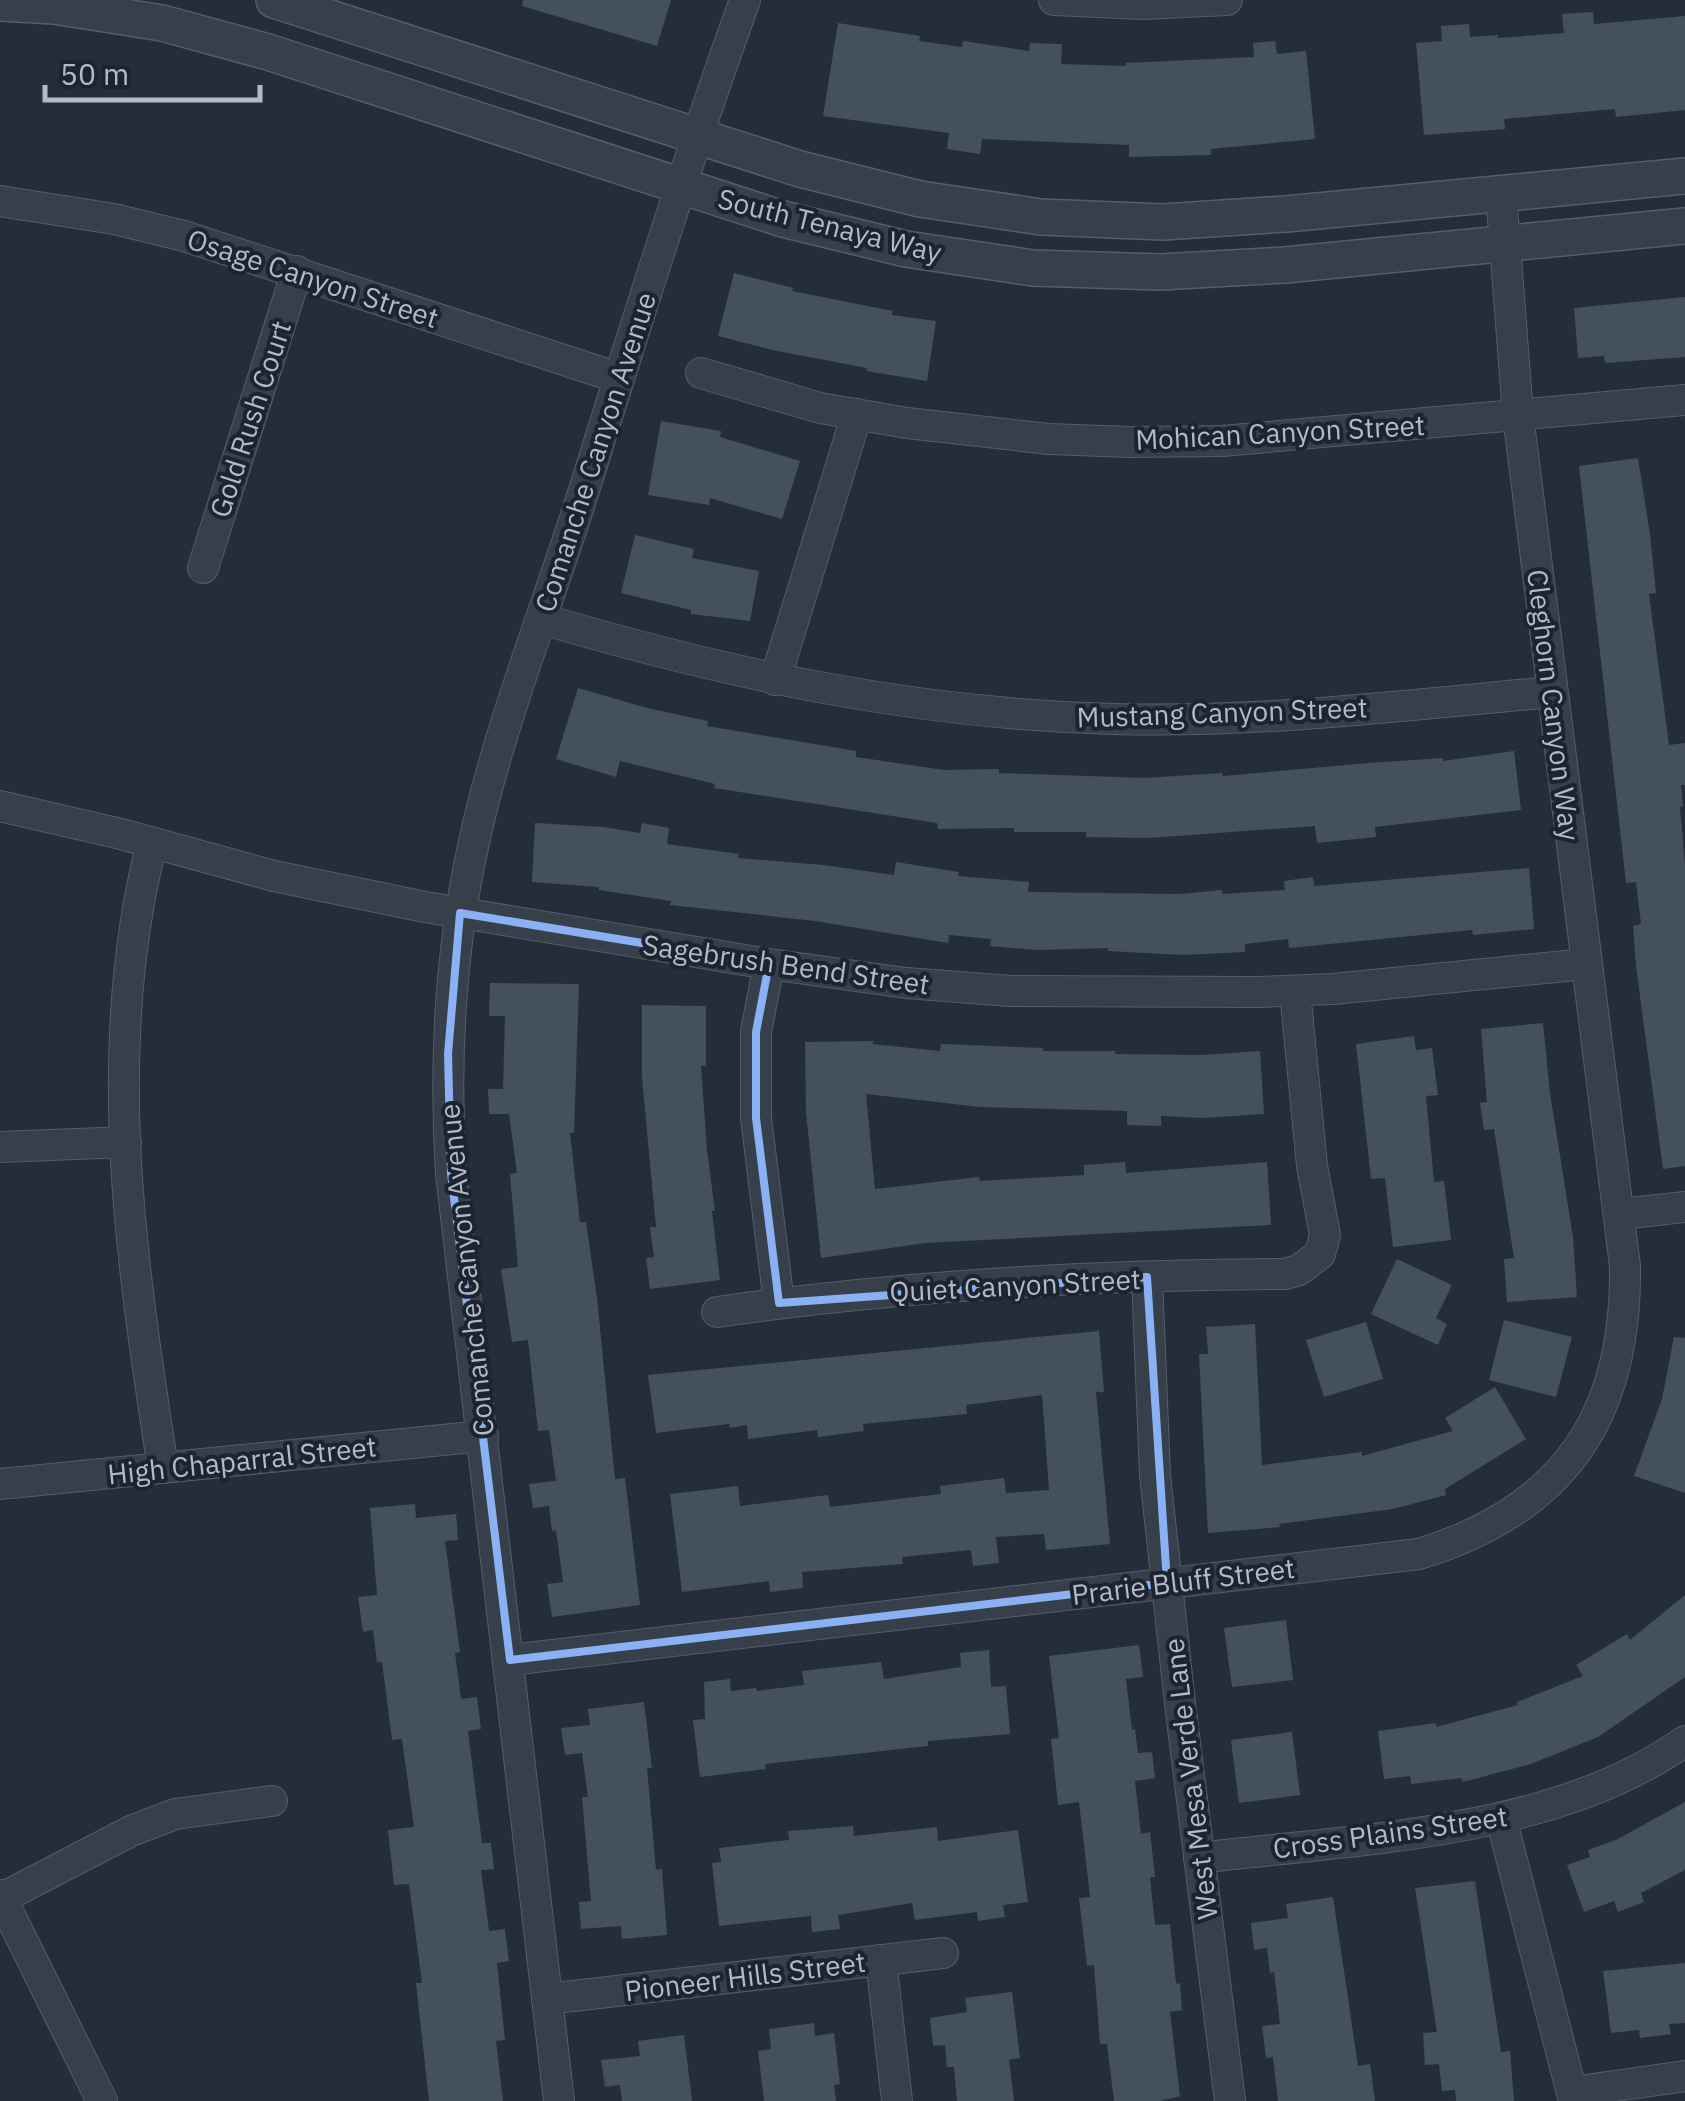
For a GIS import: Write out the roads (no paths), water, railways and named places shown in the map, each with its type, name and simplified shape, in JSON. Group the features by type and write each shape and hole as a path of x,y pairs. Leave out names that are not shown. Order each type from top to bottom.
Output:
{"street":[{"name":"South Tenaya Way","path":"274,0 800,170 920,199 1041,217 1164,222 1685,176"},
{"name":"Comanche Canyon Avenue","path":"559,2101 451,1173 447,1108 452,984 474,839 502,740 696,136 745,0"},
{"path":"1054,0 1144,4 1227,0"},
{"name":"South Tenaya Way","path":"0,3 54,6 162,23 268,52 783,218 906,249 1033,268 1160,272 1286,264 1685,226"},
{"name":"Cleghorn Canyon Way","path":"1501,194 1518,415 1620,1214"},
{"name":"Osage Canyon Street","path":"0,201 114,219 184,236 620,378"},
{"name":"Gold Rush Court","path":"202,568 297,271"},
{"name":"Mohican Canyon Street","path":"701,373 820,408 857,414 1049,439 1130,442 1222,441 1685,400"},
{"path":"775,680 857,414"},
{"name":"Mustang Canyon Street","path":"542,619 637,647 775,680 942,708 1118,719 1267,715 1552,692"},
{"name":"Sagebrush Bend Street","path":"0,806 274,876 460,913 769,964 906,982 1012,991 1186,994 1295,990 1586,964"},
{"path":"152,843 136,903 124,1006 126,1142 133,1256 163,1468"},
{"path":"769,964 756,1032 756,1118 779,1304"},
{"name":"Quiet Canyon Street","path":"717,1312 928,1288 1284,1274 1311,1262 1320,1254 1325,1235 1312,1166 1295,990"},
{"path":"0,1146 126,1142"},
{"path":"1620,1214 1685,1207"},
{"name":"Prarie Bluff Street","path":"510,1660 1418,1554 1456,1542 1499,1522 1538,1494 1585,1440 1614,1370 1622,1336 1626,1297 1620,1214"},
{"name":"West Mesa Verde Lane","path":"1147,1277 1155,1475 1230,2101"},
{"name":"High Chaparral Street","path":"0,1484 483,1436"},
{"name":"Cross Plains Street","path":"1199,1858 1501,1818 1570,1799 1685,1741"},
{"path":"102,2101 1,1897 174,1814 272,1801"},
{"path":"1501,1818 1573,2096 1685,2076"},
{"name":"Pioneer Hills Street","path":"547,1999 944,1953"},
{"path":"881,1960 897,2101"}]}
